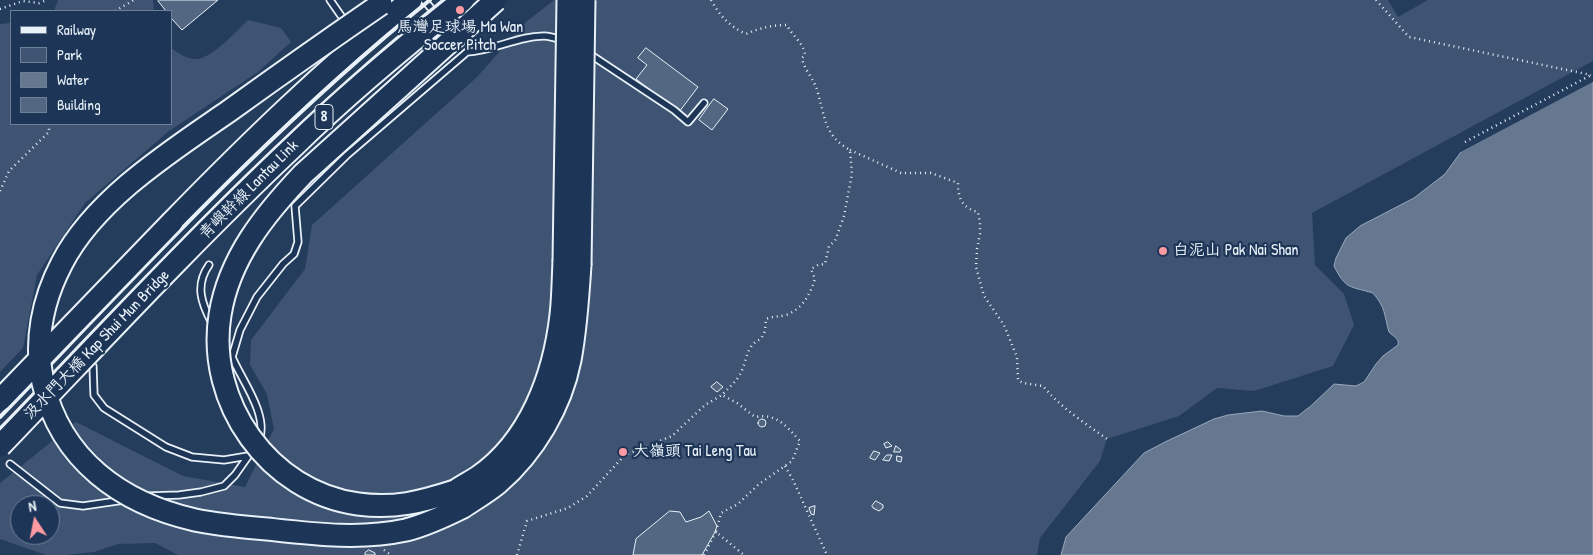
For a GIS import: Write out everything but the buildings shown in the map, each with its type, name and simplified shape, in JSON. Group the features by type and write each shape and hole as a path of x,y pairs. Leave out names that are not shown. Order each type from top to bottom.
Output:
{"highway":[{"path":"386,0 169,153 128,185 91,221 62,262 46,300 40,336 40,365 49,404 72,448 105,481 131,497 162,510 196,520 226,525 323,535 380,534 406,530 432,522 459,499"},
{"name":"青嶼幹線 Lantau Link","path":"172,222 272,122 331,68 411,0"},
{"name":"青嶼幹線 Lantau Link","path":"195,244 330,112 463,0"},
{"path":"496,0 303,174 274,205 250,238 230,276 222,307 218,336 220,364 230,404 241,426 269,461 304,486 326,496 359,505 396,505 459,499 498,483 525,455 545,426 559,395 570,361 576,315 572,263 568,0"},
{"path":"572,263 584,0"},
{"name":"汲水門大橋 Kap Shui Mun Bridge","path":"0,400 172,222"},
{"name":"汲水門大橋 Kap Shui Mun Bridge","path":"5,455 195,244"}],"lane":[{"path":"330,0 352,31"},
{"path":"424,0 463,47 478,52 525,38 546,36 572,44"},
{"path":"232,357 240,330 257,297 283,264 294,254 298,242 295,206 463,47"},
{"path":"580,48 674,110 688,122 704,103"},
{"path":"209,265 202,283 200,298 224,342"},
{"path":"5,455 60,503 83,506 150,496 187,494 224,486 235,475 260,438 261,430 253,397 228,349"},
{"path":"93,366 94,395 104,408 166,447 192,457 224,460 248,456"}],"path":[{"path":"0,9 23,1 39,3 47,0"},
{"path":"117,10 134,0"},
{"path":"711,0 723,20 746,34 760,28 787,25 791,33 804,48 803,65 817,90 829,130 840,145 902,173 931,173 958,183 958,195 969,210 978,212 980,234 976,267 984,296 1004,324 1017,357 1018,380 1023,383 1044,386 1050,394 1076,417 1107,439"},
{"path":"1376,0 1409,37 1592,75"},
{"path":"1465,142 1592,75"},
{"path":"0,191 9,171 49,132 49,125"},
{"path":"517,555 528,521 568,508 587,496 625,455 672,436 705,405 730,387 740,375 749,350 755,342 761,339 765,331 766,319 784,315 804,303 815,279 811,270 818,265 825,264 829,246 835,241 843,221 852,174 850,150"},
{"path":"704,555 716,532 721,512 738,504 759,484 792,461 800,441 780,420 764,415 755,417 722,394"},
{"path":"784,466 793,480 826,555"},
{"path":"716,532 744,555"}],"green space":[{"path":"58,0 153,0 154,10 54,10"},
{"path":"554,0 1388,0 1398,17 1428,0 1593,0 1593,61 1312,213 1315,265 1344,294 1354,325 1333,366 1254,391 1217,388 1179,416 1107,439 1100,461 1040,538 1037,555 178,555 155,543 118,544 94,552 46,555 17,545 60,545 60,495 10,495 10,542 0,539 0,483 76,422 183,476 245,487 274,429 267,394 250,365 251,340 305,269 312,225 477,77 526,22"},
{"path":"248,20 281,28 291,42 258,72 169,131 85,203 37,275 23,348 0,372 0,24 10,23 10,125 172,125 172,49 183,56 197,59 210,54"}],"water":[{"path":"1593,82 1593,555 1061,555 1066,537 1144,453 1214,419 1228,415 1262,411 1284,416 1298,416 1334,384 1356,386 1364,382 1383,356 1398,345 1398,341 1389,332 1382,307 1373,293 1349,286 1334,266 1346,238 1360,226 1414,198 1445,174 1461,152"}],"pier":[{"path":"1593,80 1593,82 1461,152 1460,150"}],"railway":[{"path":"0,417 156,255 262,149 372,48 430,0"},
{"path":"0,429 161,262 270,153 384,49 444,0"}],"place":[{"name":"馬灣足球場 Ma Wan Soccer Pitch","path":"460,10"},
{"name":"白泥山 Pak Nai Shan","path":"1163,251"},
{"name":"大嶺頭 Tai Leng Tau","path":"623,452"}]}
